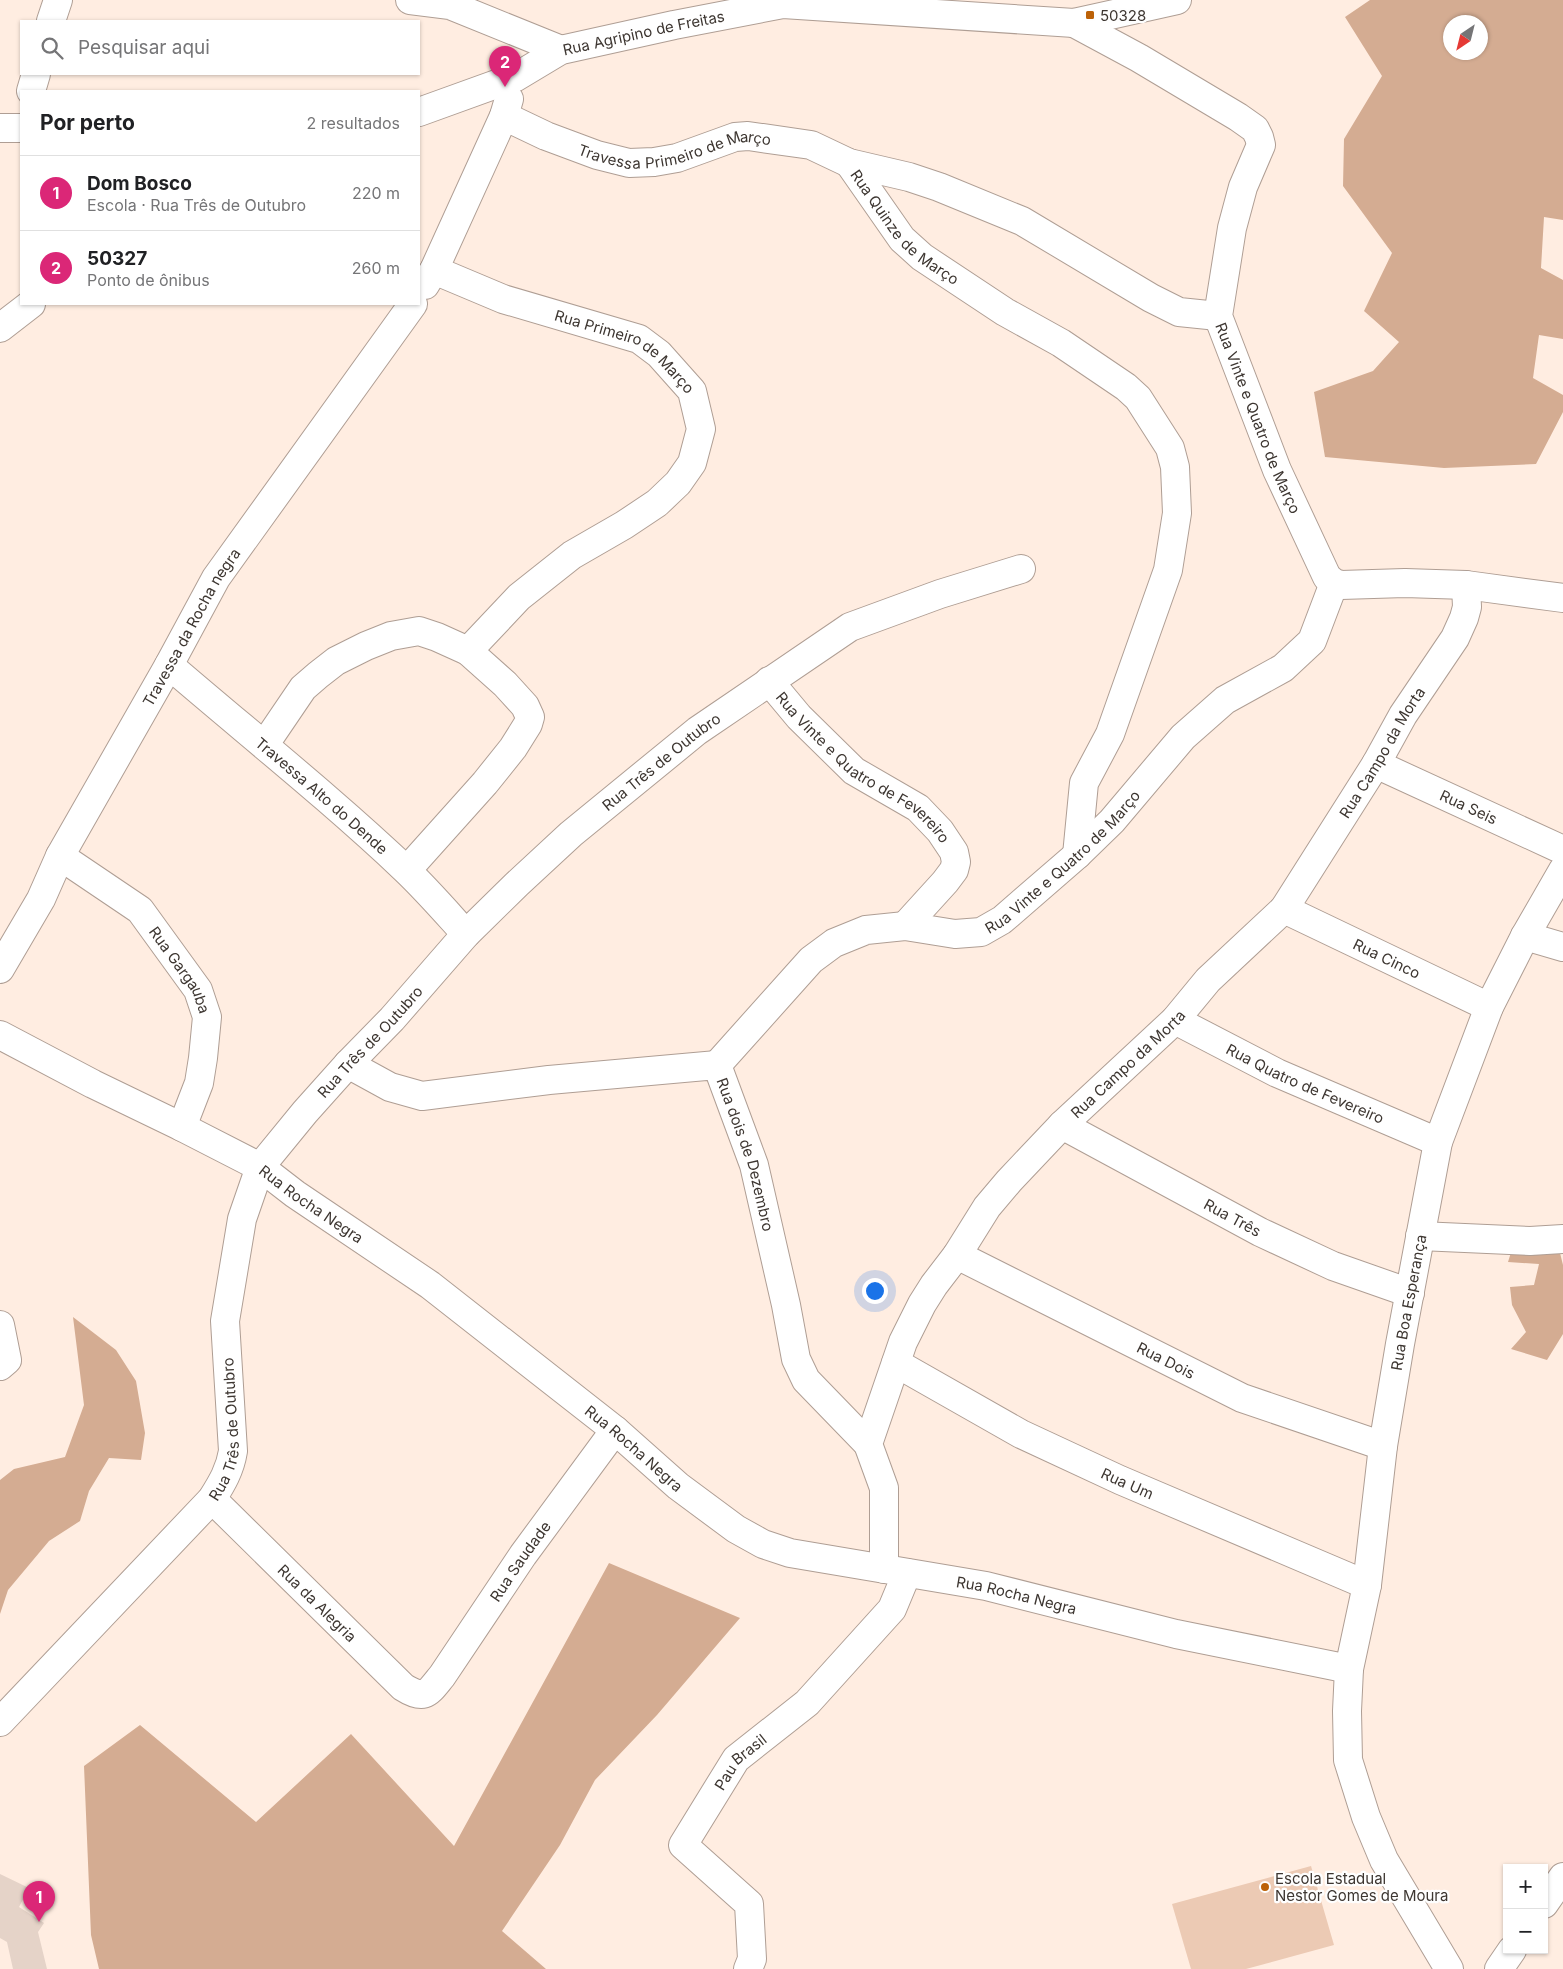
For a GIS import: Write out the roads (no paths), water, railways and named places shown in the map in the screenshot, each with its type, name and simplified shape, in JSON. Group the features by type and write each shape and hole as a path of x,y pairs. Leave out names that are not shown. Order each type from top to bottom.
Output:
{"street":[{"path":"51,20 58,0"},
{"path":"410,0 451,3 561,50"},
{"name":"Rua Agripino de Freitas","path":"420,112 516,77 561,50 674,25 783,4 1074,23 1177,0"},
{"name":"Rua Vinte e Quatro de Março","path":"717,1065 812,960 834,943 866,930 905,926 955,934 981,932 1002,920 1077,855 1112,820 1183,737 1225,700 1283,668 1312,641 1334,583 1327,577 1277,470 1218,316 1232,228 1243,187 1261,145 1259,137 1255,129 1238,117 1139,58 1074,23"},
{"path":"31,90 36,75"},
{"path":"420,293 434,270 504,116 516,77"},
{"name":"Travessa Primeiro de Março","path":"504,116 546,136 597,155 629,163 654,162 677,158 735,136 748,136 811,145 849,163"},
{"path":"0,128 20,128"},
{"name":"Rua Quinze de Março","path":"849,163 908,176 940,186 1022,221 1151,298 1179,312 1218,316"},
{"name":"Rua Quinze de Março","path":"849,163 902,239 922,257 1004,312 1061,343 1126,387 1138,398 1159,428 1170,448 1174,467 1177,513 1168,570 1110,734 1084,783 1077,855"},
{"name":"Rua Primeiro de Março","path":"434,270 503,299 639,339 659,354 692,391 701,429 692,463 678,483 657,503 624,525 572,555 519,597 468,651"},
{"path":"0,328 30,305"},
{"name":"Travessa da Rocha negra","path":"0,969 41,899 60,856 169,665 216,578 412,305"},
{"name":"Rua Três de Outubro","path":"0,1722 212,1499 226,1477 231,1464 233,1450 225,1321 242,1219 260,1167 305,1112 466,934 571,834 697,731 850,627 940,594 1021,569"},
{"path":"1334,583 1341,585 1405,583 1466,585 1563,598"},
{"name":"Rua Campo da Morta","path":"868,1444 903,1342 922,1304 957,1254 986,1207 1008,1181 1062,1125 1175,1020 1208,980 1284,909 1376,764 1403,715 1455,638 1467,607 1466,585"},
{"path":"265,744 303,688 318,674 366,646 392,636 419,631 468,651 505,684 525,706 529,712 528,724 513,748 485,783 407,870"},
{"name":"Travessa Alto do Dende","path":"169,665 223,712 265,744 407,870 466,934"},
{"name":"Rua Vinte e Quatro de Fevereiro","path":"769,681 799,717 854,771 918,808 940,831 954,852 956,862 954,870 905,926"},
{"name":"Rua Seis","path":"1376,764 1563,850"},
{"name":"Rua Gargauba","path":"60,856 140,910 198,990 207,1017 204,1058 199,1083 182,1127"},
{"name":"Rua Boa Esperança","path":"1448,1969 1384,1860 1366,1817 1348,1760 1347,1711 1349,1669 1367,1585 1383,1446 1438,1142 1489,1007 1525,936 1563,870"},
{"name":"Rua Cinco","path":"1284,909 1489,1007"},
{"path":"1525,936 1563,947"},
{"name":"Rua Quatro de Fevereiro","path":"1175,1020 1277,1073 1438,1142"},
{"name":"Rua Rocha Negra","path":"0,1035 93,1084 260,1167 295,1194 430,1285 615,1430 678,1486 736,1529 763,1544 790,1553 986,1586 1176,1634 1349,1669"},
{"name":"Rua dois de Dezembro","path":"348,1064 390,1087 422,1096 549,1080 717,1065 754,1165 786,1305 796,1359 806,1380 868,1444"},
{"name":"Rua Três","path":"1062,1125 1268,1235 1333,1266 1410,1293"},
{"path":"1420,1236 1530,1241 1563,1239"},
{"name":"Rua Dois","path":"957,1254 1242,1398 1383,1446"},
{"path":"0,1325 7,1360 0,1366"},
{"name":"Rua Um","path":"896,1364 1030,1438 1120,1480 1367,1585"},
{"name":"Rua Saudade","path":"428,1693 442,1676 523,1555 615,1430"},
{"path":"868,1444 884,1488 896,1571"},
{"name":"Rua da Alegria","path":"212,1499 404,1687 417,1695 428,1693"},
{"name":"Pau Brasil","path":"748,1969 752,1959 749,1904 683,1845 736,1758 807,1703 892,1608 896,1571"},
{"path":"1548,1899 1563,1878"},
{"path":"1499,1969 1509,1954"}],"place":[{"name":"50328","path":"1090,15"},
{"name":"50327","path":"505,87"},
{"name":"Escola Estadual Nestor Gomes de Moura","path":"1265,1887"},
{"name":"Dom Bosco","path":"39,1922"}]}
